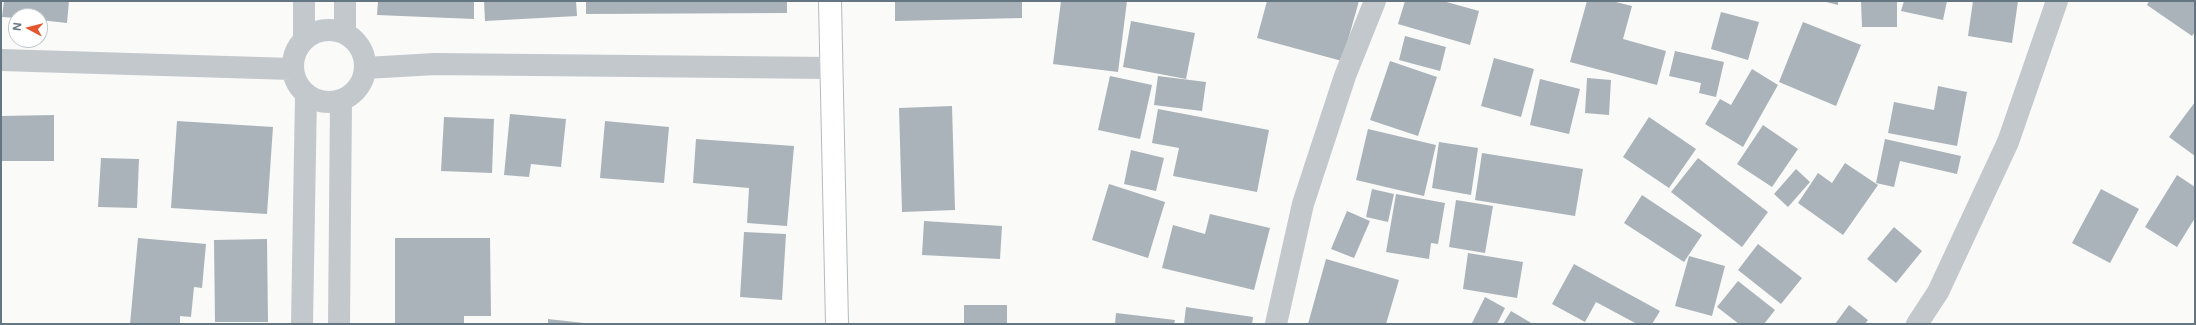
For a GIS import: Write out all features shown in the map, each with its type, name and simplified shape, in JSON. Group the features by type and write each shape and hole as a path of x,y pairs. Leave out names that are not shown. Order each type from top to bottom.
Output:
{"street":[{"path":"304,1 304,39"},
{"path":"345,1 345,32"},
{"path":"830,1 830,68 837,324"},
{"path":"1276,324 1303,204 1345,76 1374,1"},
{"path":"1917,324 1938,292 2008,142 2057,1"},
{"path":"323,30 345,32 361,47 366,68 363,79 358,88 351,96 341,101 323,102 306,95 299,87 292,69 298,48 304,39 313,33 323,30"},
{"path":"1,60 292,69"},
{"path":"366,68 443,64 830,68"},
{"path":"302,324 306,95"},
{"path":"339,324 341,101"}],"building":[{"path":"4,1 69,1 67,23 48,21 48,8 8,8 8,17 2,17"},
{"path":"378,1 474,1 474,19 377,15"},
{"path":"484,1 576,1 577,16 485,21"},
{"path":"586,1 787,1 787,13 586,14"},
{"path":"895,1 1022,1 1022,18 895,21"},
{"path":"1061,1 1127,1 1118,72 1053,64"},
{"path":"1267,1 1359,1 1342,61 1257,38"},
{"path":"1405,1 1443,1 1479,11 1470,45 1398,24"},
{"path":"1587,1 1612,1 1632,6 1623,39 1666,51 1657,85 1570,62"},
{"path":"1822,1 1838,1 1838,5"},
{"path":"1861,1 1897,1 1897,27 1862,27"},
{"path":"1904,1 1947,1 1943,20 1901,11"},
{"path":"1973,1 2018,1 2012,43 1968,36"},
{"path":"2149,1 2195,1 2195,32 2192,36 2147,5"},
{"path":"1721,12 1759,22 1748,60 1711,49"},
{"path":"1131,21 1195,33 1186,79 1123,67"},
{"path":"1803,22 1861,45 1836,106 1779,82"},
{"path":"1405,36 1446,47 1440,71 1399,60"},
{"path":"1675,51 1724,62 1716,97 1699,93 1701,83 1669,76"},
{"path":"1494,58 1534,69 1521,117 1481,106"},
{"path":"1390,61 1437,77 1418,136 1370,120"},
{"path":"1752,69 1778,85 1743,147 1705,124 1720,99 1731,105"},
{"path":"1110,76 1152,85 1140,139 1098,130"},
{"path":"1158,76 1206,82 1202,111 1154,105"},
{"path":"1587,78 1611,80 1609,115 1585,113"},
{"path":"1540,79 1580,89 1569,134 1530,125"},
{"path":"1938,86 1967,92 1957,146 1888,133 1894,102 1934,110"},
{"path":"2195,102 2195,156 2169,137"},
{"path":"952,106 955,210 902,212 899,108"},
{"path":"1158,109 1269,130 1257,192 1173,176 1179,148 1152,143"},
{"path":"510,114 566,119 561,167 531,164 529,177 504,175"},
{"path":"54,115 54,161 1,161 1,116"},
{"path":"444,117 494,119 492,173 441,171"},
{"path":"1649,117 1696,149 1669,188 1623,157"},
{"path":"177,121 273,127 267,214 171,208"},
{"path":"605,121 669,127 664,183 600,178"},
{"path":"1763,125 1798,149 1772,187 1737,164"},
{"path":"1368,129 1436,145 1424,196 1356,180"},
{"path":"696,139 794,146 787,226 747,223 749,188 693,183"},
{"path":"1885,139 1961,156 1957,174 1900,161 1894,187 1876,183"},
{"path":"1439,142 1478,148 1471,195 1432,188"},
{"path":"1131,150 1164,158 1156,191 1124,184"},
{"path":"1482,153 1583,169 1575,216 1475,200"},
{"path":"101,158 139,159 137,208 98,207"},
{"path":"1698,158 1768,212 1742,247 1671,192"},
{"path":"1845,163 1878,185 1843,235 1798,203 1818,173 1832,183"},
{"path":"1796,169 1810,182 1788,207 1774,194"},
{"path":"2177,175 2195,187 2195,218 2177,247 2145,227"},
{"path":"1109,184 1165,202 1148,258 1092,240"},
{"path":"1372,189 1394,194 1388,222 1366,217"},
{"path":"2101,189 2139,209 2110,263 2072,243"},
{"path":"1396,194 1445,203 1438,244 1431,243 1429,259 1386,252"},
{"path":"1642,195 1702,235 1684,262 1624,223"},
{"path":"1456,200 1493,206 1485,253 1449,247"},
{"path":"1347,211 1370,221 1354,258 1331,249"},
{"path":"1210,214 1270,228 1254,290 1162,268 1173,225 1205,234"},
{"path":"924,221 1002,226 1000,259 922,255"},
{"path":"1894,227 1922,251 1896,283 1867,259"},
{"path":"744,232 786,234 782,300 740,297"},
{"path":"138,238 206,244 202,288 194,287 191,317 180,316 180,324 130,324"},
{"path":"395,238 490,238 491,316 464,316 464,324 395,324"},
{"path":"267,239 268,322 215,322 214,240"},
{"path":"1758,244 1802,278 1781,304 1738,270"},
{"path":"1468,253 1523,262 1517,298 1463,289"},
{"path":"1689,256 1725,266 1712,316 1675,306"},
{"path":"1326,259 1399,280 1386,324 1308,324"},
{"path":"1574,264 1660,311 1652,324 1637,324 1596,302 1585,322 1552,304"},
{"path":"1738,281 1775,310 1764,324 1739,324 1717,307"},
{"path":"1485,297 1505,308 1497,324 1472,323"},
{"path":"964,305 1007,305 1007,324 964,324"},
{"path":"1849,305 1868,320 1865,324 1835,324"},
{"path":"1186,307 1253,317 1252,324 1184,324"},
{"path":"1511,311 1533,324 1503,324"},
{"path":"1116,313 1175,320 1174,324 1115,324"},
{"path":"548,319 584,323 584,324 548,324"}]}
